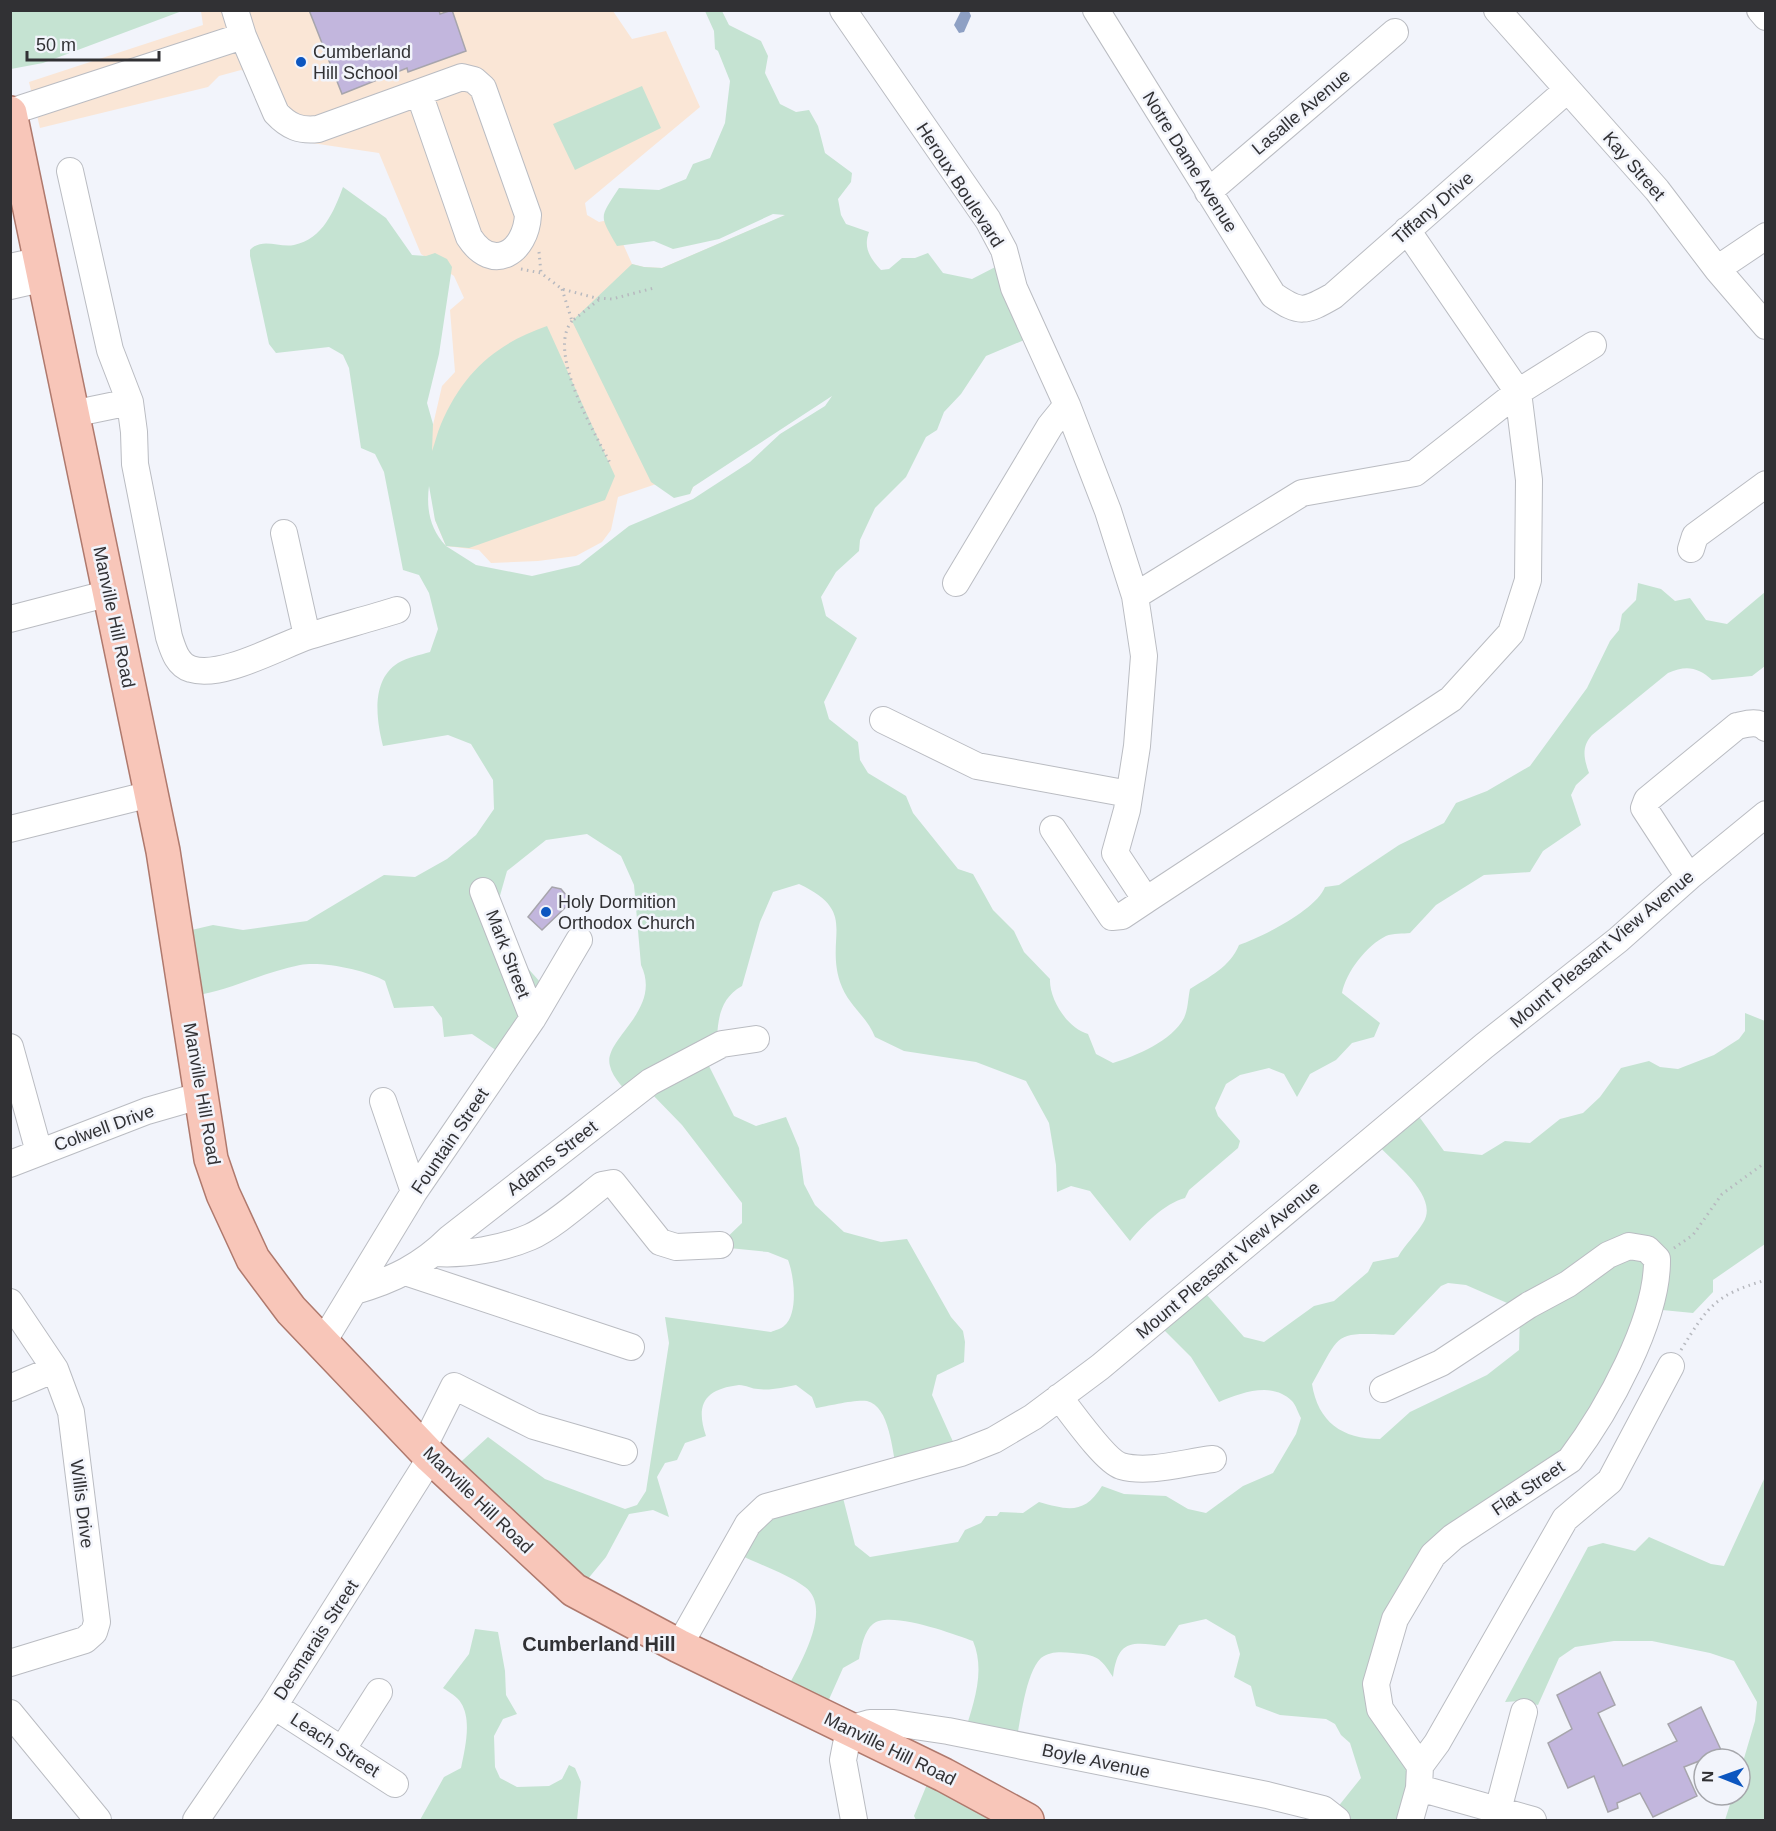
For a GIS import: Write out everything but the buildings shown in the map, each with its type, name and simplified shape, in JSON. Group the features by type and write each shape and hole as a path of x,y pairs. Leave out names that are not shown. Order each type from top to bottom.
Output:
{"main road":[{"name":"Manville Hill Road","path":"10,113 32,268 72,414 151,794 172,906 199,1096 211,1159 223,1194 253,1259 291,1310 427,1452 574,1590 679,1646 944,1775 1027,1821"}],"street":[{"path":"235,10 243,36 276,112 283,121 300,130 318,129 462,77 474,80 483,88 528,214 526,232 513,251 502,255 489,254 476,246 469,237 419,93"},
{"name":"Heroux Boulevard","path":"843,10 988,220 1004,250 1014,288 1067,405 1108,511 1135,596 1144,656 1137,746 1129,794 1115,853 1146,900"},
{"name":"Notre Dame Avenue","path":"1096,10 1273,295 1291,308"},
{"name":"Kay Street","path":"1497,10 1657,190 1717,269 1766,326"},
{"path":"1760,10 1766,17"},
{"name":"Lasalle Avenue","path":"1208,192 1395,32"},
{"path":"10,113 243,36"},
{"name":"Tiffany Drive","path":"1291,308 1308,310 1333,296 1567,90"},
{"path":"70,171 110,350 122,374 129,402 134,432 135,464 169,637 177,659 189,669 206,672 226,667 308,636 398,610"},
{"path":"1053,829 1112,917 1122,916 1451,699 1511,633 1528,580 1529,480 1518,392 1407,230"},
{"path":"1717,269 1766,236"},
{"path":"10,286 32,268"},
{"path":"1135,596 1302,494 1415,472 1518,392 1593,345"},
{"path":"72,414 129,402"},
{"path":"956,583 1050,426 1067,405"},
{"path":"1691,549 1695,536 1766,484"},
{"path":"284,533 308,636"},
{"path":"10,619 110,593"},
{"path":"883,720 977,766 1129,794"},
{"path":"1689,877 1644,808 1647,800 1737,726 1749,723 1762,724 1766,728"},
{"path":"10,829 151,794"},
{"name":"Mount Pleasant View Avenue","path":"679,1646 748,1524 766,1507 961,1453 994,1440 1059,1397 1338,1170 1484,1046 1618,940 1689,877 1766,814"},
{"name":"Mark Street","path":"483,891 533,1018"},
{"name":"Fountain Street","path":"323,1342 414,1192 533,1018 579,940"},
{"name":"Adams Street","path":"356,1291 392,1280 435,1253 450,1238 650,1082 722,1044 756,1039"},
{"path":"10,1047 39,1152"},
{"name":"Colwell Drive","path":"10,1164 147,1111 199,1096"},
{"path":"383,1101 414,1192"},
{"path":"435,1253 449,1254 497,1247 532,1236 602,1185 613,1183 660,1242 676,1247 720,1245"},
{"path":"1383,1389 1441,1364 1545,1295 1568,1284 1608,1255 1629,1246 1647,1249 1657,1259"},
{"name":"Flat Street","path":"1419,1777 1380,1709 1376,1684 1395,1619 1433,1555 1453,1537 1570,1460 1580,1447 1601,1415 1641,1331 1658,1281 1657,1259"},
{"path":"405,1272 631,1347"},
{"name":"Willis Drive","path":"10,1302 55,1368 71,1412 97,1622 94,1632 85,1640 10,1663"},
{"path":"1410,1821 1419,1777 1565,1519 1610,1481 1671,1366"},
{"path":"10,1388 55,1368"},
{"name":"Desmarais Street","path":"196,1821 274,1706 427,1452 454,1386 534,1426 624,1452"},
{"path":"1059,1397 1091,1439 1119,1466 1143,1468 1213,1459"},
{"path":"342,1750 379,1692"},
{"name":"Leach Street","path":"274,1706 395,1784"},
{"path":"1498,1810 1524,1712"},
{"path":"10,1713 98,1821"},
{"name":"Boyle Avenue","path":"849,1729 870,1723 894,1723 958,1733 1267,1795 1323,1809 1337,1821"},
{"path":"849,1729 843,1760 854,1821"},
{"path":"1419,1777 1498,1810 1533,1821"}],"path":[{"path":"539,252 541,273"},
{"path":"519,268 541,273 562,289 601,298 612,299 654,288"},
{"path":"562,289 572,321"},
{"path":"601,298 572,321 567,328 566,346 572,384 610,464"},
{"path":"1657,1259 1694,1235 1722,1194 1766,1162"},
{"path":"1671,1366 1714,1301 1737,1289 1766,1280"}],"shaded area":[{"path":"201,11 613,11 632,39 666,31 700,107 585,203 587,215 599,222 612,219 632,264 662,268 816,202 690,494 668,480 618,497 611,530 602,542 576,556 538,561 491,563 479,550 446,546 435,520 430,438 442,386 455,372 450,310 464,298 454,276 421,254 379,153 305,142 252,74 241,70 219,76 208,87 40,128 29,82 203,25"}],"green space":[{"path":"11,10 182,11 43,63 11,69"},
{"path":"705,11 722,11 729,25 761,41 768,56 765,73 780,104 796,112 809,110 818,126 825,153 852,173 851,182 838,199 841,215 846,224 869,232 867,248 881,270 889,269 902,258 915,258 928,253 943,273 972,279 1007,261 1036,335 986,356 961,394 944,412 937,430 926,437 906,477 875,508 860,540 859,551 836,572 821,597 826,616 857,638 824,702 829,719 858,742 860,760 868,773 906,796 913,813 958,869 973,874 993,910 1014,931 1024,952 1050,979 1050,987 1061,1012 1073,1026 1088,1034 1096,1054 1113,1063 1153,1046 1171,1034 1184,1018 1190,989 1225,965 1239,945 1287,922 1311,905 1325,887 1339,885 1399,845 1444,823 1456,803 1487,791 1530,766 1587,688 1610,641 1619,630 1622,614 1636,600 1638,583 1661,589 1675,601 1690,598 1706,620 1727,624 1765,592 1765,666 1752,676 1712,680 1702,672 1686,668 1668,673 1592,735 1586,744 1584,753 1589,773 1576,785 1571,795 1581,825 1543,851 1530,872 1484,875 1436,905 1410,933 1389,935 1365,952 1348,976 1342,993 1380,1023 1374,1037 1352,1043 1336,1060 1310,1074 1297,1097 1284,1074 1269,1068 1240,1075 1226,1084 1215,1108 1218,1116 1240,1141 1238,1148 1189,1190 1185,1198 1155,1215 1130,1241 1090,1191 1071,1186 1057,1192 1056,1165 1049,1123 1026,1081 976,1062 904,1051 875,1037 848,998 840,982 836,965 836,926 829,905 817,894 799,884 773,892 760,922 742,986 733,992 722,1008 716,1056 708,1064 734,1116 756,1126 786,1117 799,1148 804,1184 815,1205 844,1232 881,1242 907,1239 951,1317 963,1331 964,1362 937,1375 932,1395 959,1455 897,1471 885,1420 881,1411 867,1401 816,1408 812,1397 796,1385 767,1390 739,1385 718,1390 711,1394 703,1407 703,1425 706,1436 685,1443 677,1460 665,1463 657,1477 669,1517 653,1510 629,1514 606,1557 582,1586 452,1470 488,1437 545,1479 625,1509 637,1505 646,1491 669,1343 665,1317 771,1332 783,1327 789,1320 794,1294 788,1260 768,1252 718,1246 742,1223 742,1203 682,1125 649,1091 634,1100 620,1084 610,1066 610,1056 615,1045 639,1010 646,981 641,965 634,885 621,856 587,834 546,840 507,871 499,899 516,955 541,983 506,1057 472,1034 444,1037 442,1018 433,1006 394,1008 385,981 344,967 320,964 300,965 207,994 193,996 183,932 213,925 243,930 307,921 384,875 415,877 447,859 476,835 494,809 493,780 471,744 448,735 383,746 378,701 383,679 398,663 430,652 438,629 429,593 419,575 403,570 384,472 375,454 361,448 349,368 343,355 329,347 276,353 269,344 250,250 265,243 294,245 313,237 326,223 343,187 386,218 412,255 426,256 435,253 447,259 452,267 439,354 427,403 433,424 432,451 450,406 470,375 496,351 528,333 547,326 615,476 605,500 469,548 446,546 476,565 532,576 579,565 629,526 693,499 750,462 780,434 825,406 832,396 693,487 690,494 674,498 651,482 572,321 632,264 662,268 785,215 773,214 719,239 673,249 654,241 617,246 604,222 605,212 619,188 659,190 686,179 693,164 710,158 725,123 730,81 718,51 715,49 714,31","holes":["429,486 435,520 446,546 430,518"]},
{"path":"642,86 661,128 575,170 553,124"},
{"path":"1745,1013 1765,1021 1765,1244 1713,1280 1713,1292 1693,1313 1652,1309 1602,1421 1462,1530 1388,1653 1386,1694 1412,1748 1413,1820 1336,1820 1333,1813 1361,1778 1350,1743 1341,1735 1335,1724 1326,1719 1280,1715 1256,1706 1251,1686 1234,1677 1240,1654 1235,1636 1206,1619 1179,1625 1165,1646 1135,1644 1123,1649 1118,1656 1113,1677 1101,1661 1088,1655 1056,1652 1041,1658 1027,1686 1016,1742 964,1735 977,1688 978,1664 973,1641 907,1621 881,1620 870,1627 863,1640 859,1659 843,1668 822,1715 784,1694 804,1656 815,1624 816,1610 813,1597 805,1587 781,1573 738,1554 771,1507 840,1486 855,1545 870,1557 958,1542 965,1530 981,1523 986,1516 997,1516 1000,1512 1023,1513 1039,1502 1067,1508 1082,1506 1089,1502 1102,1486 1124,1494 1166,1496 1188,1509 1206,1513 1243,1486 1273,1473 1296,1434 1301,1418 1292,1401 1275,1391 1246,1392 1219,1402 1191,1357 1161,1327 1200,1287 1244,1337 1264,1342 1314,1306 1334,1301 1368,1272 1373,1262 1398,1257 1423,1223 1427,1213 1421,1192 1378,1145 1415,1111 1444,1151 1482,1155 1505,1141 1530,1143 1560,1119 1583,1113 1600,1097 1621,1068 1649,1061 1660,1067 1678,1069 1714,1055 1739,1039 1745,1031","holes":["1448,1283 1466,1285 1514,1306 1520,1312 1519,1350 1487,1375 1410,1412 1380,1439 1354,1436 1334,1426 1320,1409 1312,1384 1335,1345 1349,1335 1394,1335 1441,1286"]},
{"path":"1765,1477 1765,1820 1725,1820 1729,1807 1752,1807 1752,1747 1747,1747 1755,1721 1757,1702 1734,1661 1710,1653 1652,1641 1614,1641 1575,1647 1559,1658 1538,1705 1520,1701 1505,1702 1588,1547 1603,1543 1635,1551 1649,1537 1711,1564 1724,1566"},
{"path":"475,1629 498,1632 505,1671 506,1695 517,1714 503,1719 494,1736 495,1767 500,1778 517,1787 549,1786 562,1779 569,1765 575,1768 581,1782 577,1820 420,1820 444,1777 461,1768 467,1735 466,1718 460,1701 443,1688 469,1654"},
{"path":"930,1777 1020,1820 916,1820 914,1816"}],"water":[{"path":"961,11 969,11 971,16 964,32 959,33 954,25"}],"place":[{"name":"Cumberland Hill School","path":"301,62"},
{"name":"Holy Dormition Orthodox Church","path":"546,912"}],"district":[{"name":"Cumberland Hill","path":"599,1644"}]}
